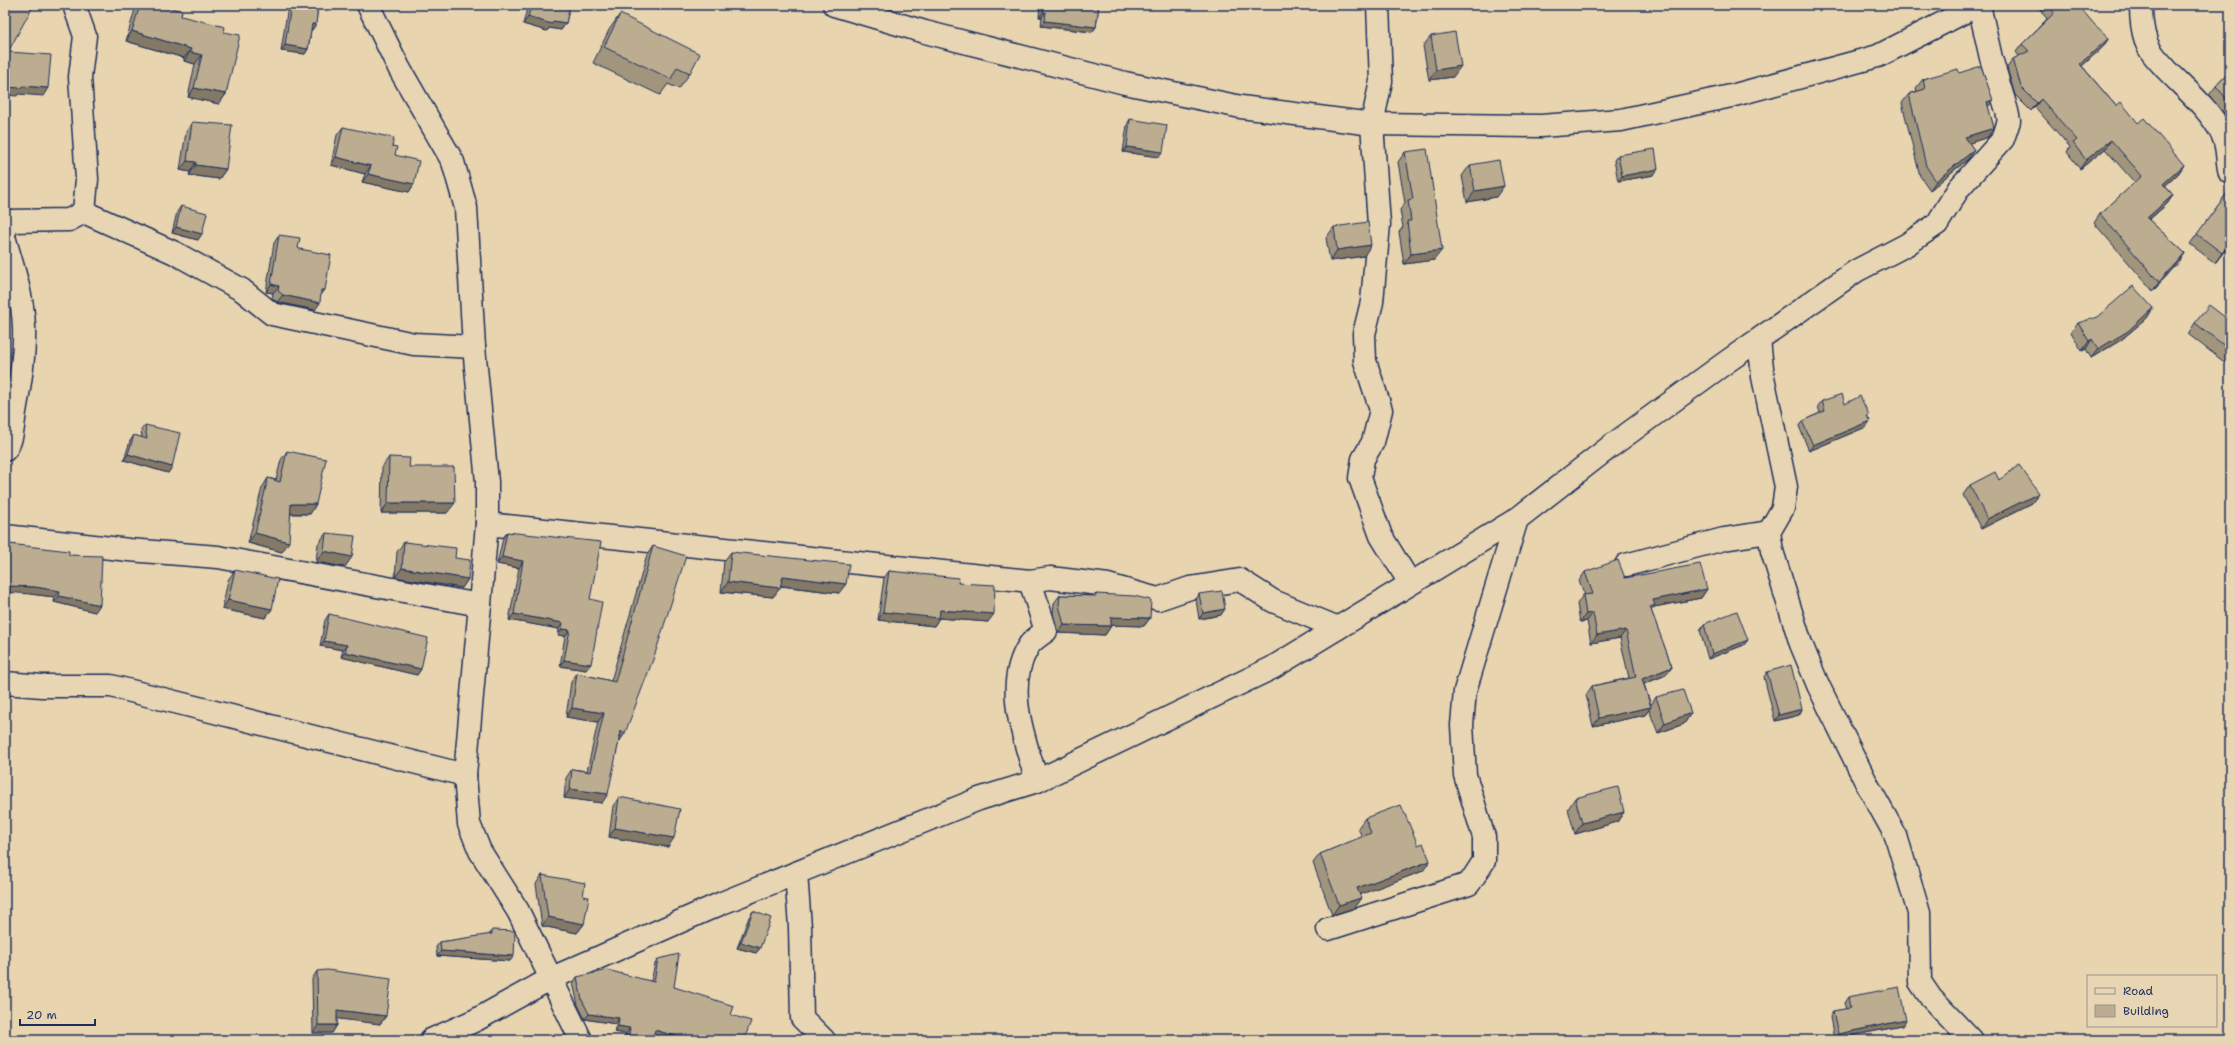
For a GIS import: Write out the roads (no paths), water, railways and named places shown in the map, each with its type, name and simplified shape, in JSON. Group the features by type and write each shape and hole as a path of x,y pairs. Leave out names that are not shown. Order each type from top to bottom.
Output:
{"street":[{"path":"74,5 85,36 80,78 87,179 84,212"},
{"path":"368,5 399,68 453,162 466,208 474,348 487,482 487,524 465,775 469,824 480,851 518,911 581,1040"},
{"path":"431,1040 476,1020 550,979 722,903 979,799 1037,781 1272,668 1517,519 1611,446 1856,271 1906,245 1937,224 1959,188 2003,139 2009,121 1990,58 1979,5 1878,56 1731,96 1621,120 1541,126 1372,124 1242,107 1125,83 925,32 834,5"},
{"path":"1378,5 1381,81 1372,124 1378,224 1372,302 1364,334 1365,361 1381,410 1373,442 1363,459 1360,478 1381,536 1410,583"},
{"path":"2141,5 2141,20 2146,43 2156,58 2215,122 2223,135 2228,150 2227,163 2230,173"},
{"path":"5,231 9,222 69,220 84,212"},
{"path":"84,212 175,252 242,290 272,314 414,344 474,348"},
{"path":"5,240 16,282 24,326 22,370 13,425 5,450"},
{"path":"1759,340 1764,384 1786,487 1783,508 1769,532 1772,551 1801,644 1818,685 1867,784 1896,836 1919,913 1920,982 1931,998 1971,1040"},
{"path":"1328,929 1469,884 1484,861 1484,837 1465,775 1462,725 1465,691 1517,519"},
{"path":"487,524 1030,581 1050,578 1108,585 1158,599 1190,588 1240,580 1273,601 1338,628"},
{"path":"1626,565 1724,539 1769,532"},
{"path":"5,536 129,550 218,557 480,605"},
{"path":"1030,581 1046,630 1028,646 1018,669 1017,710 1037,781"},
{"path":"5,683 42,686 111,686 465,775"},
{"path":"796,873 800,927 802,1018 824,1040"}]}
